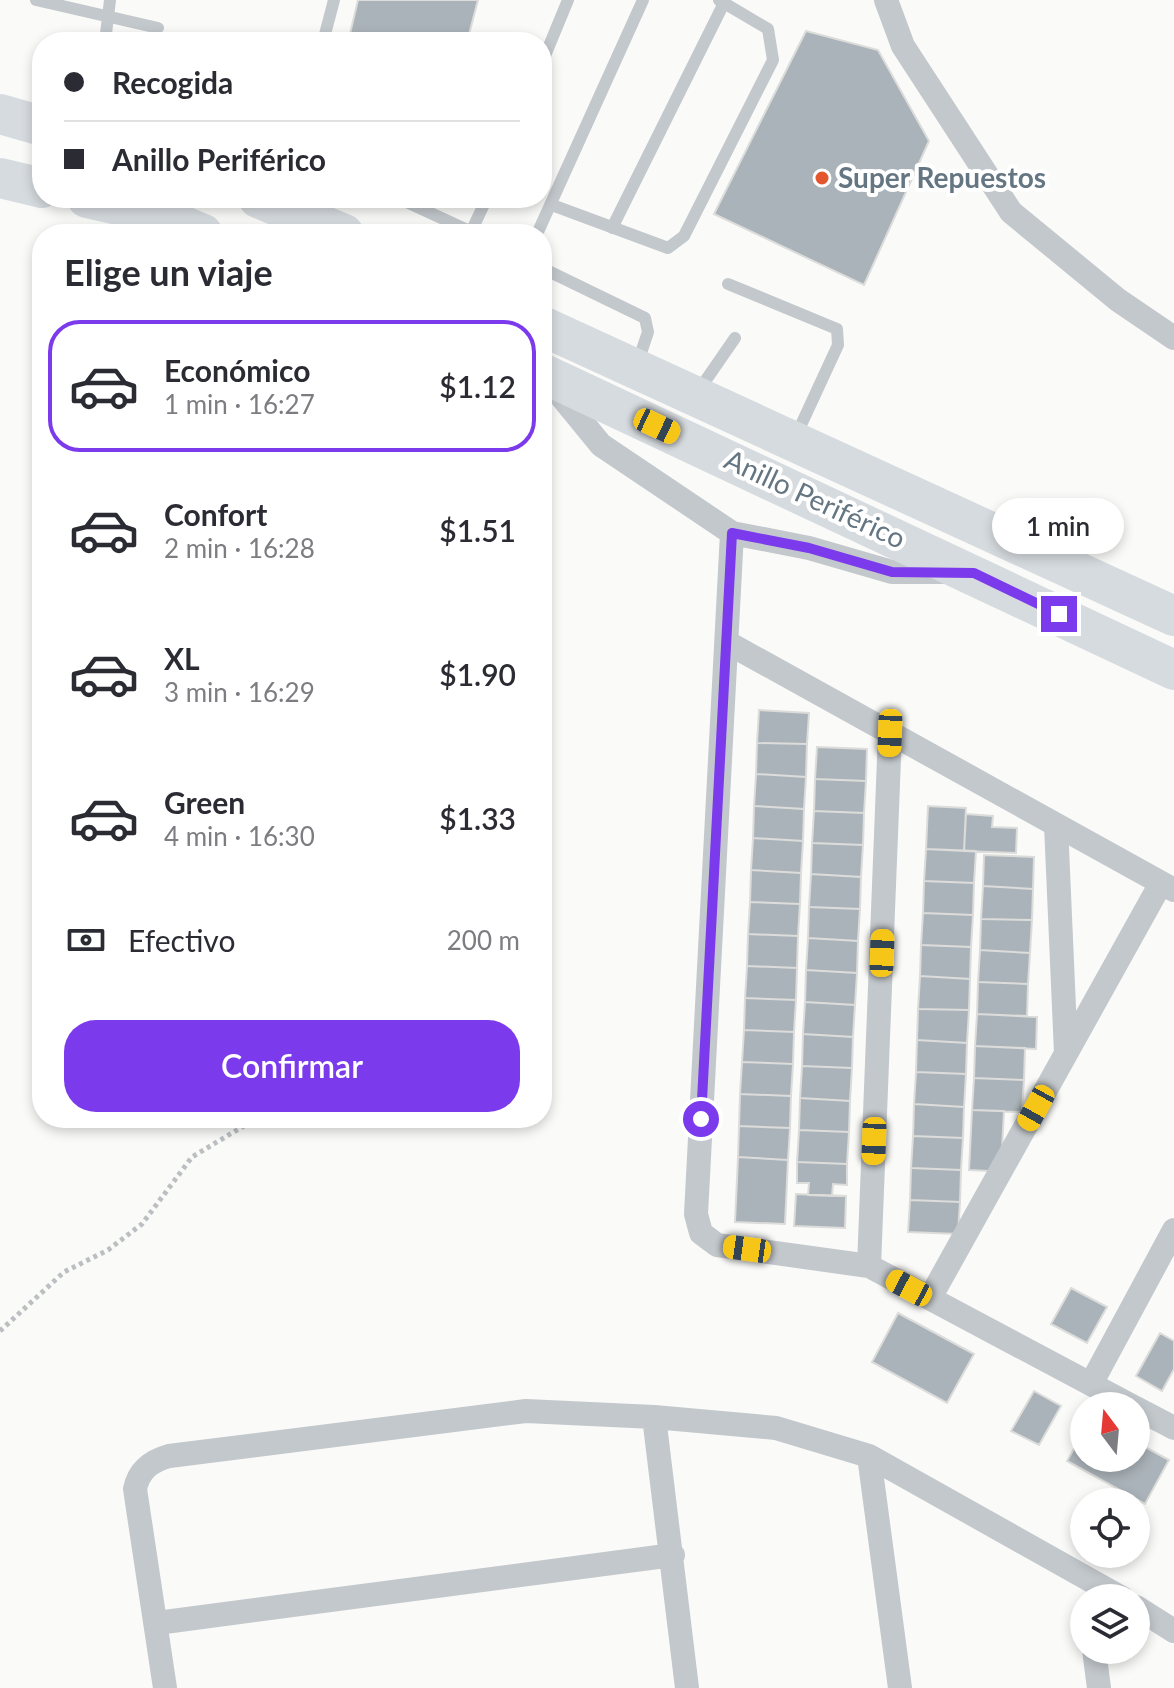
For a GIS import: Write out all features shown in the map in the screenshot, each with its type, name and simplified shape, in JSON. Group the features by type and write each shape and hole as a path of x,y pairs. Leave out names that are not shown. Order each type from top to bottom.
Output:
{"highway":[{"path":"0,114 32,123"},
{"path":"0,178 32,186"},
{"path":"131,208 179,224"},
{"path":"282,208 320,224"},
{"name":"Anillo Periférico","path":"552,331 1174,616"},
{"name":"Anillo Periférico","path":"552,378 974,573 1174,670"}],"street":[{"path":"886,0 903,46 1011,212 1118,300 1174,338"},
{"path":"552,385 601,445 732,533 809,548 892,572 974,573"},
{"path":"732,533 697,1224 701,1233 717,1245 869,1266 1106,1392"},
{"path":"728,643 1168,887 1066,1053 930,1298"},
{"path":"869,1266 890,733"},
{"path":"1056,825 1066,1053"},
{"path":"1091,1384 1174,1230"},
{"path":"165,1688 135,1489 138,1476 157,1459 526,1411 654,1417 776,1428 869,1456 1083,1584"},
{"path":"1150,1415 1174,1428"},
{"path":"654,1417 687,1688"},
{"path":"869,1456 900,1688"},
{"path":"157,1623 673,1555"},
{"path":"1150,1616 1174,1631"},
{"path":"1096,1664 1099,1688"}],"lane":[{"path":"36,0 158,28"},
{"path":"106,32 110,0"},
{"path":"326,32 334,0"},
{"path":"552,39 568,0"},
{"path":"612,228 722,1 768,29 773,60 684,236 677,244 668,248 612,228 552,205 643,0"},
{"path":"419,208 454,224"},
{"path":"552,273 645,318 648,332 636,369"},
{"path":"728,284 837,329 838,345 794,441"},
{"path":"695,396 735,338"}],"path":[{"path":"0,1331 64,1272 108,1250 142,1224 192,1157 240,1128"}],"building":[{"path":"358,0 478,0 470,32 350,32"},
{"name":"Super Repuestos","path":"806,31 878,50 929,141 864,285 714,214"},
{"path":"759,710 809,713 807,744 757,743"},
{"path":"757,743 807,744 806,777 756,774"},
{"path":"817,747 867,749 866,781 815,779"},
{"path":"756,774 806,777 804,809 754,806"},
{"path":"815,779 866,781 864,813 814,811"},
{"path":"754,806 804,809 803,841 753,838"},
{"path":"928,806 966,808 964,851 926,849"},
{"path":"814,811 864,813 863,845 812,843"},
{"path":"966,814 993,816 992,827 1017,828 1016,853 964,851"},
{"path":"753,838 803,841 801,873 751,870"},
{"path":"812,843 863,845 861,877 811,874"},
{"path":"926,849 976,851 974,883 924,881"},
{"path":"984,855 1034,857 1033,889 983,886"},
{"path":"751,870 801,873 800,904 750,902"},
{"path":"811,874 861,877 860,909 809,907"},
{"path":"924,881 974,883 973,915 923,913"},
{"path":"983,886 1033,889 1032,920 981,919"},
{"path":"750,902 800,904 798,936 748,934"},
{"path":"809,907 860,909 858,941 808,938"},
{"path":"923,913 973,915 971,947 921,945"},
{"path":"981,919 1032,920 1030,953 980,950"},
{"path":"748,934 798,936 797,968 747,966"},
{"path":"808,938 858,941 857,973 806,970"},
{"path":"921,945 971,947 970,979 920,976"},
{"path":"980,950 1030,953 1028,984 978,982"},
{"path":"747,966 797,968 796,1000 745,998"},
{"path":"806,970 857,973 855,1005 805,1002"},
{"path":"920,976 970,979 969,1010 918,1009"},
{"path":"978,982 1028,984 1027,1016 977,1014"},
{"path":"745,998 796,1000 794,1032 744,1030"},
{"path":"805,1002 855,1005 853,1037 803,1034"},
{"path":"918,1009 969,1010 967,1043 917,1040"},
{"path":"977,1014 1037,1017 1036,1049 975,1046"},
{"path":"744,1030 794,1032 793,1064 742,1062"},
{"path":"803,1034 853,1037 852,1068 802,1066"},
{"path":"917,1040 967,1043 966,1074 916,1072"},
{"path":"975,1046 1025,1048 1024,1080 974,1078"},
{"path":"742,1062 793,1064 791,1096 740,1094"},
{"path":"802,1066 852,1068 850,1101 800,1098"},
{"path":"916,1072 966,1074 964,1107 914,1104"},
{"path":"974,1078 1024,1080 1022,1112 972,1110"},
{"path":"740,1094 791,1096 790,1128 739,1126"},
{"path":"800,1098 850,1101 849,1132 799,1130"},
{"path":"914,1104 964,1107 963,1138 913,1136"},
{"path":"972,1110 1004,1111 1002,1150 989,1171 969,1170"},
{"path":"739,1126 790,1128 788,1160 738,1157"},
{"path":"799,1130 849,1132 847,1164 797,1162"},
{"path":"913,1136 963,1138 961,1170 911,1168"},
{"path":"738,1157 788,1160 785,1224 735,1222"},
{"path":"797,1162 847,1164 847,1185 833,1184 832,1196 808,1195 809,1183 797,1183"},
{"path":"911,1168 961,1170 960,1202 910,1200"},
{"path":"796,1194 846,1196 845,1228 794,1226"},
{"path":"910,1200 960,1202 958,1234 908,1232"},
{"path":"1071,1288 1107,1307 1087,1343 1051,1324"},
{"path":"898,1313 974,1354 947,1403 872,1362"},
{"path":"1160,1333 1174,1341 1174,1369 1162,1391 1136,1376"},
{"path":"1034,1391 1061,1406 1039,1445 1011,1431"},
{"path":"1150,1450 1169,1460 1150,1495 1150,1488 1116,1488 1087,1472 1150,1472"}],"place":[{"name":"Super Repuestos","path":"822,178"}],"route":[{"path":"701,1119 732,580 732,533 809,548 892,572 974,573 1059,614"}]}
